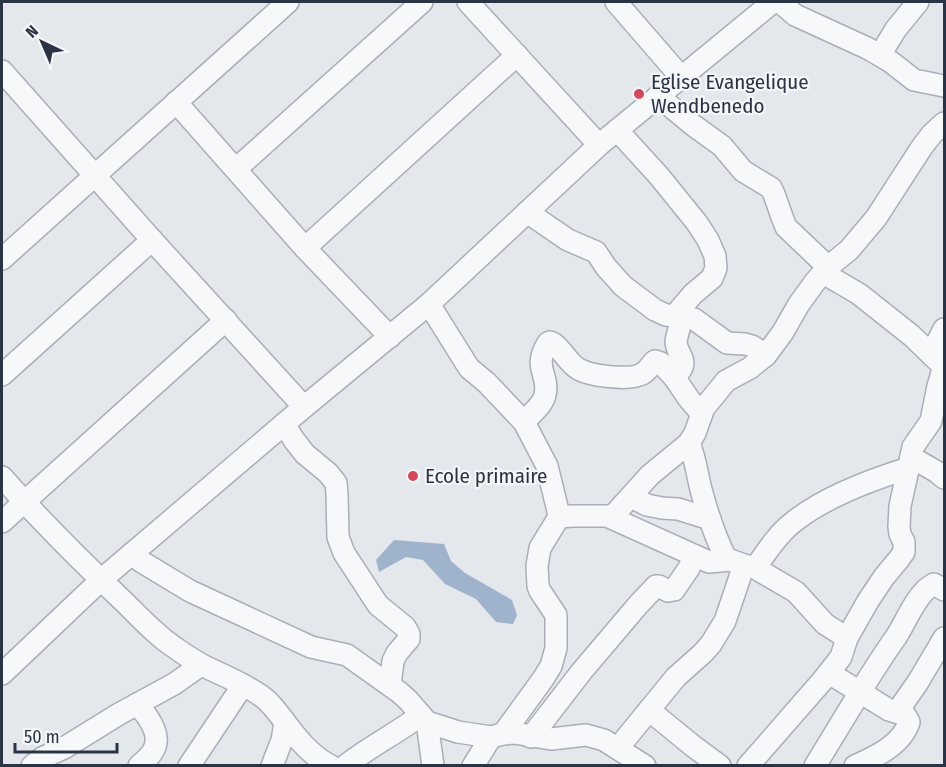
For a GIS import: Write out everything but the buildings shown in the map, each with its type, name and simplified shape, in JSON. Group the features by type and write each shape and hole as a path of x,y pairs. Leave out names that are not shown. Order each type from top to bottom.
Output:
{"street":[{"path":"2,259 288,2"},
{"path":"236,169 422,2"},
{"path":"468,2 599,145"},
{"path":"616,2 681,77"},
{"path":"780,2 795,15 880,55 914,80 945,86"},
{"path":"880,55 896,29 918,2"},
{"path":"2,674 101,580 304,406 429,304 599,145 681,77 762,5"},
{"path":"305,248 517,55"},
{"path":"2,71 304,406"},
{"path":"658,96 722,146 743,171 771,188 786,227 825,270 912,336 940,363"},
{"path":"177,102 305,248 390,337"},
{"path":"612,518 650,475 689,442 706,403 726,381 750,368 766,355 783,333 804,297 825,270 849,250 876,219 922,147 945,123"},
{"path":"617,130 659,176 697,223 715,256 716,268 712,278 693,294 679,316 676,341 683,366 674,376"},
{"path":"527,213 568,240 596,252 623,286 655,310 666,315 698,320 726,343 752,346 766,355"},
{"path":"2,375 152,240"},
{"path":"429,304 469,368 524,422 548,466 559,517 540,548 537,566 538,586 556,615 556,648 550,666 543,679 497,735 476,765"},
{"path":"2,522 226,320"},
{"path":"748,765 841,657 848,638 880,583 904,552 905,545 900,534 901,501 914,445 931,421 945,329"},
{"path":"524,422 545,396 541,359 549,343 557,346 575,367 589,374 638,375 644,373 653,362 661,363 674,376 701,413"},
{"path":"284,424 305,454 328,473 336,483 338,537 344,553 378,605 410,634 409,639 393,660 390,685"},
{"path":"689,442 713,530 742,564 796,592 825,624 848,638"},
{"path":"618,748 676,677 711,644 725,621 742,564 778,538 793,522 817,506 850,488 910,462 937,472 945,478"},
{"path":"2,477 101,580 159,635 201,665 243,685 267,700 323,764"},
{"path":"631,497 647,505 678,508 710,519"},
{"path":"559,517 589,515 612,518 712,563 742,564"},
{"path":"131,554 190,591 312,647 347,655 390,685 424,718 458,732 497,735 514,733 551,739 586,735 604,740 645,765"},
{"path":"531,737 582,671 638,605 656,586 668,591 674,590 694,556"},
{"path":"814,765 925,591 934,584 945,590"},
{"path":"897,712 945,638"},
{"path":"32,765 174,684 201,665"},
{"path":"829,673 882,706 905,715 909,722 901,736 879,754 855,765"},
{"path":"189,765 243,685"},
{"path":"137,704 150,719 156,739 155,749 139,765"},
{"path":"649,710 720,765"},
{"path":"345,765 410,723 424,718"},
{"path":"424,718 433,765"},
{"path":"272,765 282,740 285,723"}],"water":[{"path":"394,540 444,544 451,561 465,573 512,600 517,615 513,624 496,622 476,599 445,584 423,560 406,557 379,572 376,560"}],"place":[{"name":"Eglise Evangelique Wendbenedo","path":"639,94"},
{"name":"Ecole primaire","path":"413,476"}]}
